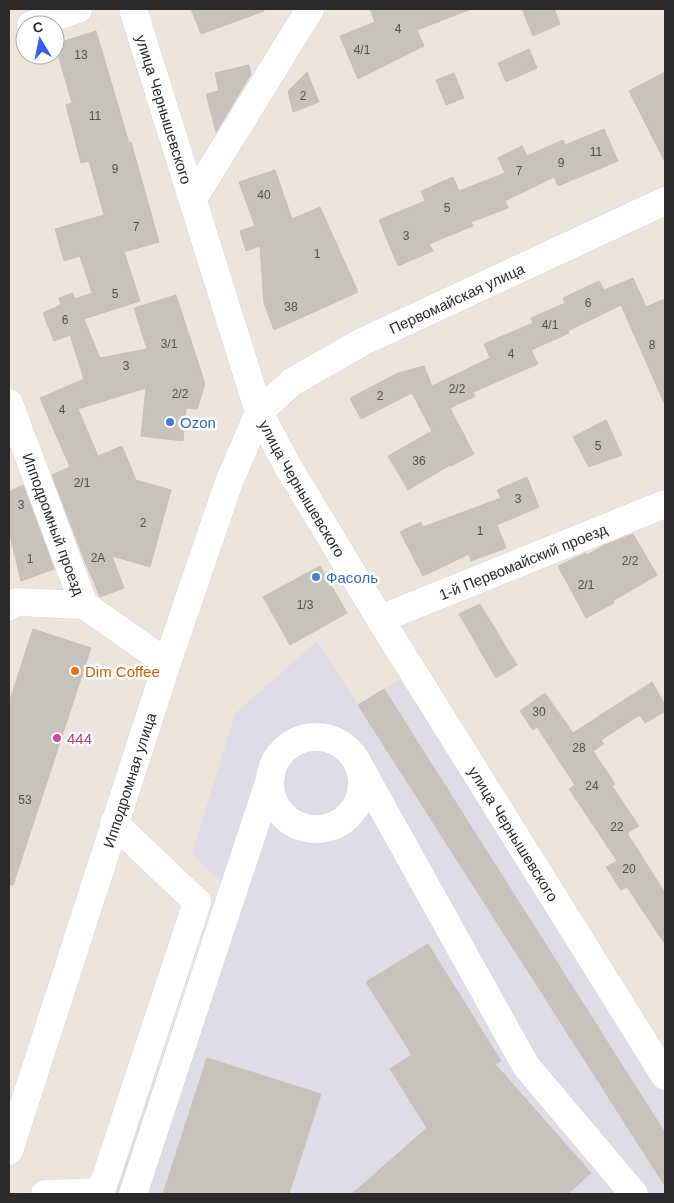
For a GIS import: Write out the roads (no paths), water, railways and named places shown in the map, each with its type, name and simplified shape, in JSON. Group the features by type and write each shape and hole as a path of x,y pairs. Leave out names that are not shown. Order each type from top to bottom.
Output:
{"street":[{"path":"60,15 78,9"},
{"name":"улица Чернышевского","path":"133,9 259,412 287,465 380,619 665,1076"},
{"path":"192,199 310,9"},
{"name":"Первомайская улица","path":"259,412 292,382 362,342 665,201"},
{"name":"Ипподромный проезд","path":"9,403 84,604 167,663"},
{"name":"Ипподромная улица","path":"9,1151 167,663 229,482 259,412"},
{"name":"1-й Первомайский проезд","path":"380,619 665,504"},
{"path":"9,607 17,602 84,604"},
{"path":"133,1194 275,762 282,753 297,741 320,737 338,742 350,751 358,762 526,1066 634,1194"},
{"path":"271,776 272,797 277,808 285,817 295,825 321,830 339,823 350,814 357,804 362,786 362,776 358,762"},
{"path":"45,1194 100,1192 197,902 114,823"}],"place":[{"name":"Ozon","path":"170,422"},
{"name":"Фасоль","path":"316,577"},
{"name":"Dim Coffee","path":"75,671"},
{"name":"444","path":"57,738"}]}
